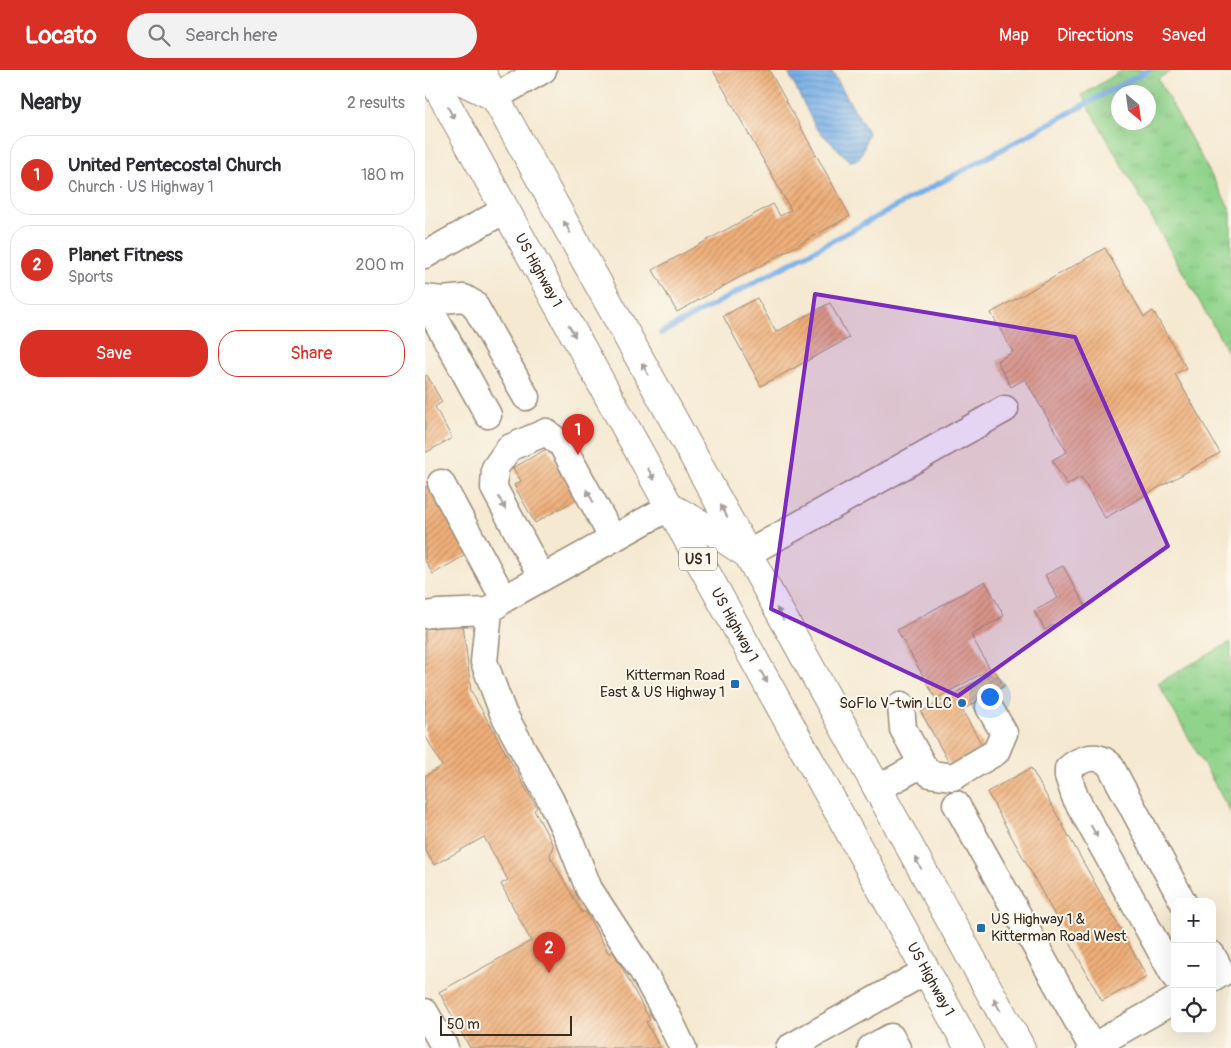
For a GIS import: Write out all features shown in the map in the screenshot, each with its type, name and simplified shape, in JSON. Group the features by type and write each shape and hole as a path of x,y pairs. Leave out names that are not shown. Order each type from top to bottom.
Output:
{"main road":[{"name":"US Highway 1","path":"428,70 969,1048"},
{"path":"444,70 495,97"},
{"path":"480,70 1021,1048"},
{"path":"670,507 706,527 747,554"}],"street":[{"path":"495,97 539,71"},
{"path":"425,255 505,210"},
{"path":"425,299 464,298 474,304 526,398"},
{"path":"425,299 488,415"},
{"path":"747,554 1005,409"},
{"path":"542,578 494,488 495,468 509,448 547,432 562,445 613,538"},
{"path":"441,483 497,605 484,662 503,713 554,808 571,843 589,889 643,972 683,1048"},
{"path":"425,614 497,605 670,507"},
{"path":"901,705 903,729 929,774 953,777 996,752 1005,733 989,706"},
{"path":"1171,971 1075,797 1068,776 1068,769 1075,763 1093,758 1103,759 1110,765 1181,898"},
{"path":"877,789 922,764"},
{"path":"957,804 1092,1048 1171,1002"},
{"path":"1216,962 1222,973 1216,977"},
{"path":"789,1048 926,972"},
{"path":"425,1012 445,1048"},
{"path":"871,1048 891,1037 897,1048"}],"highlighted area":[{"path":"815,294 1075,337 1168,546 958,696 771,609"}],"green space":[{"path":"1123,70 1172,70 1158,79 1231,211 1231,357 1082,95"},
{"path":"1231,642 1231,813 1158,683"}],"water":[{"path":"787,70 831,70 868,132 859,159 850,161 816,128"}],"building":[{"path":"713,70 769,70 850,216 677,312 653,270 773,204 780,216 791,210"},
{"path":"1105,248 1144,317 1153,311 1186,368 1175,374 1220,453 1105,518 1081,477 1067,485 1052,460 1067,452 1025,379 1011,387 997,361 1013,352 991,313"},
{"path":"757,298 776,332 830,303 849,338 761,386 723,316"},
{"path":"427,375 442,402 435,407 452,438 425,453 425,376"},
{"path":"548,448 577,499 535,523 514,485 521,481 513,468"},
{"path":"430,485 469,553 433,574 425,560 425,487"},
{"path":"1063,566 1086,607 1045,630 1034,611 1058,598 1045,575"},
{"path":"985,581 1004,616 971,635 990,669 936,699 897,630"},
{"path":"463,624 471,691 537,808 534,810 553,845 550,856 582,913 585,911 609,954 613,951 650,1020 646,1022 660,1048 470,1048 439,992 531,941 501,884 508,880 484,837 434,865 425,849 425,776 442,766 425,735 425,629"},
{"path":"995,671 1004,686 962,710 986,752 953,770 921,712"},
{"path":"1031,768 1147,977 1102,1001 987,792"}],"waterway":[{"path":"661,333 1149,70"}],"place":[{"name":"United Pentecostal Church","path":"578,455"},
{"name":"Kitterman Road East & US Highway 1","path":"735,684"},
{"name":"SoFlo V-twin LLC","path":"962,703"},
{"name":"US Highway 1 & Kitterman Road West","path":"981,928"},
{"name":"Planet Fitness","path":"549,973"}]}
